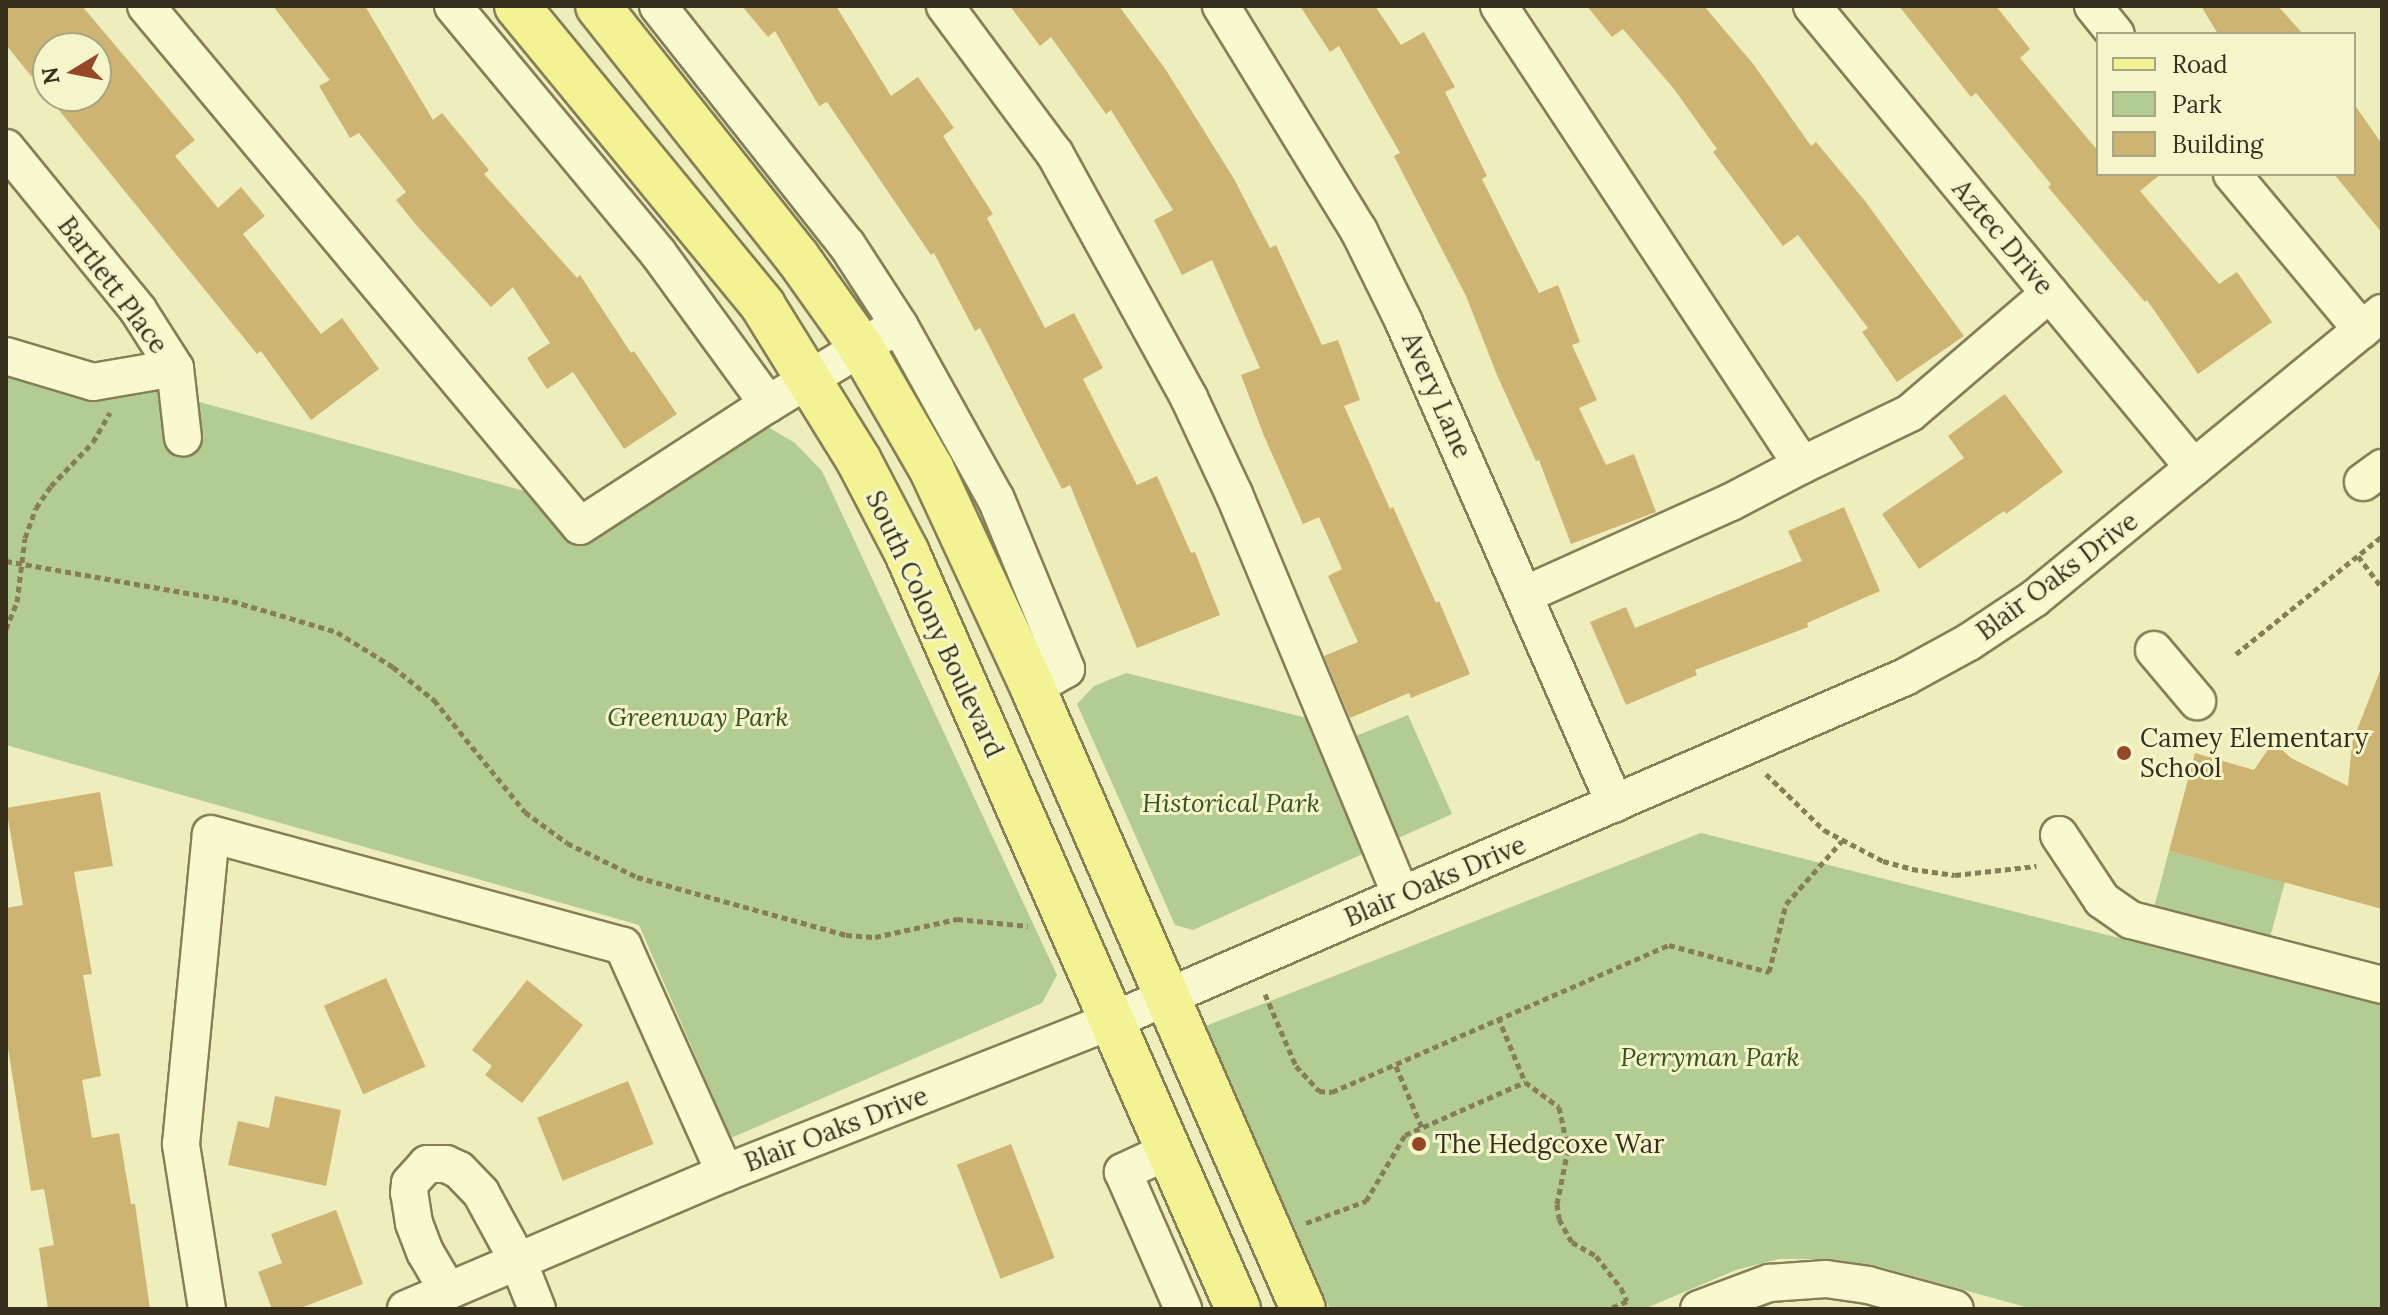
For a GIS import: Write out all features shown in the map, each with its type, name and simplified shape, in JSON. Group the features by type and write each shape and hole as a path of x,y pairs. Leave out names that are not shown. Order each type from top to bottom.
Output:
{"main road":[{"name":"South Colony Boulevard","path":"517,6 763,306 859,461 907,553 1238,1309"},
{"path":"598,6 725,163 861,347 931,468 1033,688 1303,1309"}],"street":[{"path":"146,6 580,526 768,404 899,325"},
{"path":"453,6 658,253 768,404"},
{"path":"658,6 847,245 899,325 996,499 1066,669 1033,688"},
{"path":"945,6 1055,154 1189,398 1234,494 1401,896"},
{"name":"Avery Lane","path":"1221,6 1359,231 1403,320 1615,804"},
{"path":"1499,6 1802,465"},
{"name":"Aztec Drive","path":"1812,6 2194,468"},
{"path":"2093,6 2114,32"},
{"name":"Bartlett Place","path":"6,148 138,310 175,368 183,438"},
{"path":"2234,176 2372,322"},
{"path":"1524,595 1731,502 1910,413 2050,293"},
{"name":"Blair Oaks Drive","path":"406,1309 725,1173 1167,998 1905,677 1969,642 2035,598 2372,322"},
{"path":"6,356 93,382 175,368"},
{"path":"2154,650 2197,701"},
{"path":"207,1309 181,1144 211,834 623,946 725,1173"},
{"path":"2059,835 2102,900 2131,920 2382,985"},
{"path":"1168,1151 1123,1172 1183,1309"},
{"path":"448,1291 425,1252 414,1223 409,1193 410,1183 427,1164 446,1164 468,1177 481,1193 518,1261 537,1309"},
{"path":"1699,1309 1769,1283 1826,1279 1868,1285 1955,1309"}],"path":[{"path":"6,629 17,602 25,538 36,508 51,486 93,442 108,421 115,398 114,380"},
{"path":"2236,654 2382,536"},
{"path":"2358,556 2381,586"},
{"path":"6,561 232,601 337,632 393,667 434,700 525,812 567,843 637,877 826,929 875,937 957,919 1029,926"},
{"path":"1766,774 1805,814 1842,841 1883,861 1955,875 2034,864 2044,869"},
{"path":"1265,994 1296,1066 1319,1091 1332,1092 1669,945 1769,972 1786,904 1842,841"},
{"path":"1498,1017 1525,1082 1559,1107 1568,1149 1557,1204 1559,1219 1572,1242 1596,1256 1621,1288 1627,1301 1609,1309"},
{"path":"1396,1065 1422,1128"},
{"path":"1294,1227 1366,1201 1405,1135 1525,1082"}],"green space":[{"name":"Greenway Park","path":"6,349 539,495 577,537 763,424 795,443 822,471 1057,975 1042,1003 731,1138 639,925 6,745"},
{"name":"Historical Park","path":"1126,673 1319,721 1331,746 1408,715 1452,814 1193,930 1175,925 1077,704 1094,686"},
{"name":"Perryman Park","path":"1701,833 2382,1004 2382,1309 2033,1309 1873,1265 1819,1259 1779,1259 1736,1270 1644,1309 1330,1309 1198,1029"},
{"path":"2169,851 2285,882 2269,940 2153,909"}],"building":[{"path":"6,6 82,6 104,32 32,32 32,77 6,45"},
{"path":"273,6 365,6 433,120 442,113 489,170 484,174 577,278 580,275 631,353 634,351 677,414 624,449 573,372 547,389 527,358 550,343 513,287 491,307 418,227 396,200 406,192 359,133 350,138 319,86 330,80"},
{"path":"742,6 836,6 891,96 918,77 954,128 943,136 993,214 987,218 1045,328 1074,313 1103,368 1083,379 1137,485 1157,476 1191,553 1195,552 1220,615 1137,648 1070,485 1062,489 980,328 975,331 934,253 931,255 827,102 819,106 775,31 768,37"},
{"path":"1010,6 1119,6 1166,70 1234,179 1270,248 1276,245 1322,345 1338,340 1360,400 1344,406 1390,509 1393,507 1436,603 1439,601 1470,674 1411,698 1409,693 1350,718 1324,656 1358,642 1328,576 1342,569 1319,517 1303,524 1264,436 1241,375 1260,368 1212,260 1182,275 1154,220 1173,210 1111,110 1106,114 1051,37 1040,46"},
{"path":"1300,6 1375,6 1401,45 1424,32 1455,87 1445,92 1487,176 1482,179 1539,293 1558,285 1580,342 1572,345 1597,400 1579,408 1606,465 1634,454 1656,512 1571,544 1539,460 1536,461 1497,375 1466,296 1394,156 1400,153 1339,46 1330,52"},
{"path":"1587,6 1704,6 1754,65 1811,146 1816,142 1865,201 1964,336 1897,382 1862,332 1868,328 1798,235 1783,246 1713,152 1717,149 1674,89 1623,29 1612,37"},
{"path":"1899,6 1996,6 2030,49 2020,58 2096,149 2096,176 2159,176 2140,191 2219,284 2237,272 2272,322 2198,374 2147,300 2145,302 2048,187 2051,184 1976,93 1971,97"},
{"path":"2201,6 2278,6 2301,32 2217,32"},
{"path":"112,42 195,140 175,156 218,208 241,187 265,216 243,234 321,334 342,318 379,369 311,420 261,351 257,354 60,112 112,112"},
{"path":"2356,107 2382,144 2382,233 2336,176 2356,176"},
{"path":"2005,394 2063,472 2006,514 2004,511 1919,569 1882,514 1964,458 1948,436"},
{"path":"1844,507 1880,591 1807,623 1808,627 1695,670 1697,675 1626,705 1590,622 1626,607 1635,628 1802,561 1788,531"},
{"path":"2380,671 2382,909 2169,851 2195,753 2254,770 2273,742 2291,758 2348,786 2352,743"},
{"path":"100,792 113,866 74,872 92,974 83,975 101,1076 82,1080 92,1138 119,1133 131,1204 135,1204 150,1309 48,1309 39,1248 54,1245 44,1189 31,1191 6,1036 6,908 23,905 6,808"},
{"path":"386,978 425,1067 363,1094 324,1006"},
{"path":"527,980 583,1025 522,1103 485,1075 492,1066 472,1050"},
{"path":"628,1081 653,1144 563,1181 537,1118"},
{"path":"275,1096 341,1110 326,1186 228,1165 238,1121 269,1128"},
{"path":"1011,1144 1055,1258 1001,1279 957,1165"},
{"path":"336,1210 363,1284 298,1309 272,1309 258,1272 282,1263 271,1234"}],"place":[{"name":"Camey Elementary School","path":"2124,753"},
{"name":"The Hedgcoxe War","path":"1419,1144"}]}
